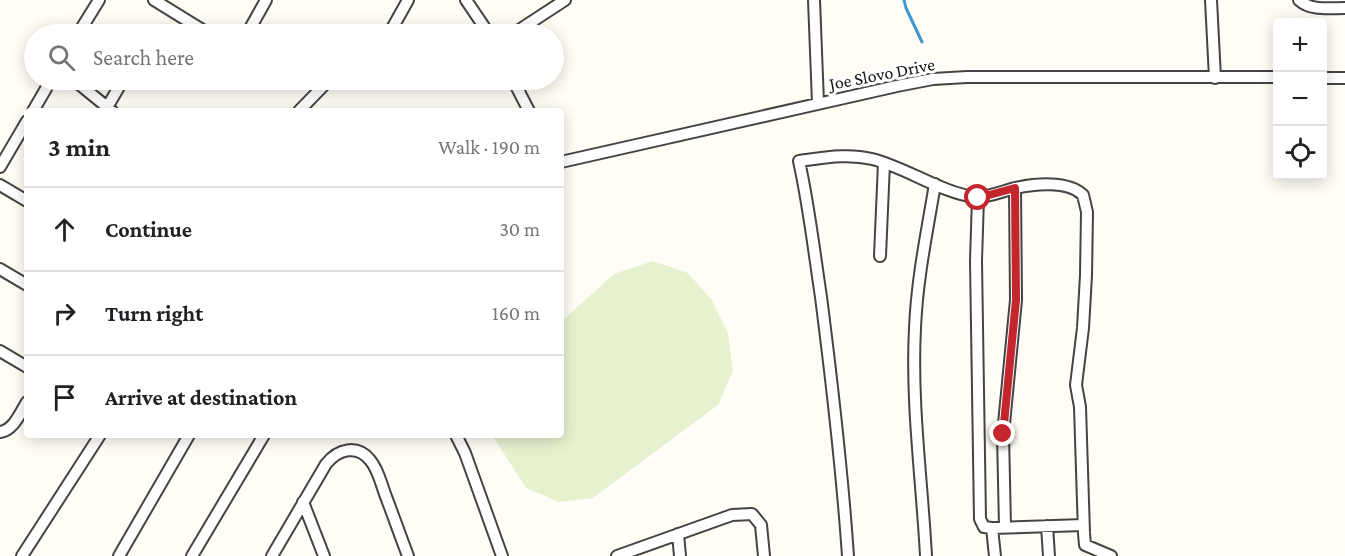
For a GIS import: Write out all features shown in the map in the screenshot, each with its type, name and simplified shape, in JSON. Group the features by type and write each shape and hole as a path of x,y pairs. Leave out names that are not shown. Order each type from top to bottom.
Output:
{"street":[{"path":"84,24 99,0"},
{"path":"154,0 193,24"},
{"path":"253,24 266,0"},
{"path":"395,24 408,0"},
{"path":"466,0 482,24"},
{"path":"814,0 818,104"},
{"path":"1211,0 1215,78"},
{"path":"1299,0 1309,7 1345,8"},
{"path":"527,24 558,2"},
{"name":"Joe Slovo Drive","path":"564,161 914,82 951,78 1273,77"},
{"path":"1327,78 1345,78"},
{"path":"35,108 45,90"},
{"path":"85,90 106,108"},
{"path":"109,108 118,90"},
{"path":"302,108 319,90"},
{"path":"518,90 527,108"},
{"path":"0,167 24,125"},
{"path":"848,556 842,473 826,338 799,162 839,156 862,157 884,163 935,184 978,198 1015,188 1038,185 1070,188 1080,192 1087,206 1085,292 1076,385 1080,407 1083,525 1086,550 1111,556"},
{"path":"880,256 884,163"},
{"path":"926,556 914,350 916,299 935,184"},
{"path":"0,185 24,199"},
{"path":"1005,527 1003,434 1016,300 1015,188"},
{"path":"978,198 976,261 980,519 984,527 992,528 1083,525"},
{"path":"0,269 24,283"},
{"path":"0,351 24,364"},
{"path":"0,432 12,426 24,407"},
{"path":"22,556 98,438"},
{"path":"119,556 187,438"},
{"path":"192,556 262,438"},
{"path":"458,438 502,556"},
{"path":"272,556 303,502 334,455 346,450 358,452 370,461 378,476 408,556"},
{"path":"303,502 324,556"},
{"path":"617,556 732,515 752,514 761,525 764,556"},
{"path":"1047,526 1050,556"},
{"path":"992,528 995,556"},
{"path":"678,534 680,556"}],"green space":[{"path":"653,261 688,273 711,299 728,333 733,371 718,405 593,498 559,502 526,488 494,438 564,438 564,319 614,274"}],"waterway":[{"path":"904,0 922,42"}],"route":[{"path":"978,198 1015,188 1016,300 1003,434"}]}
